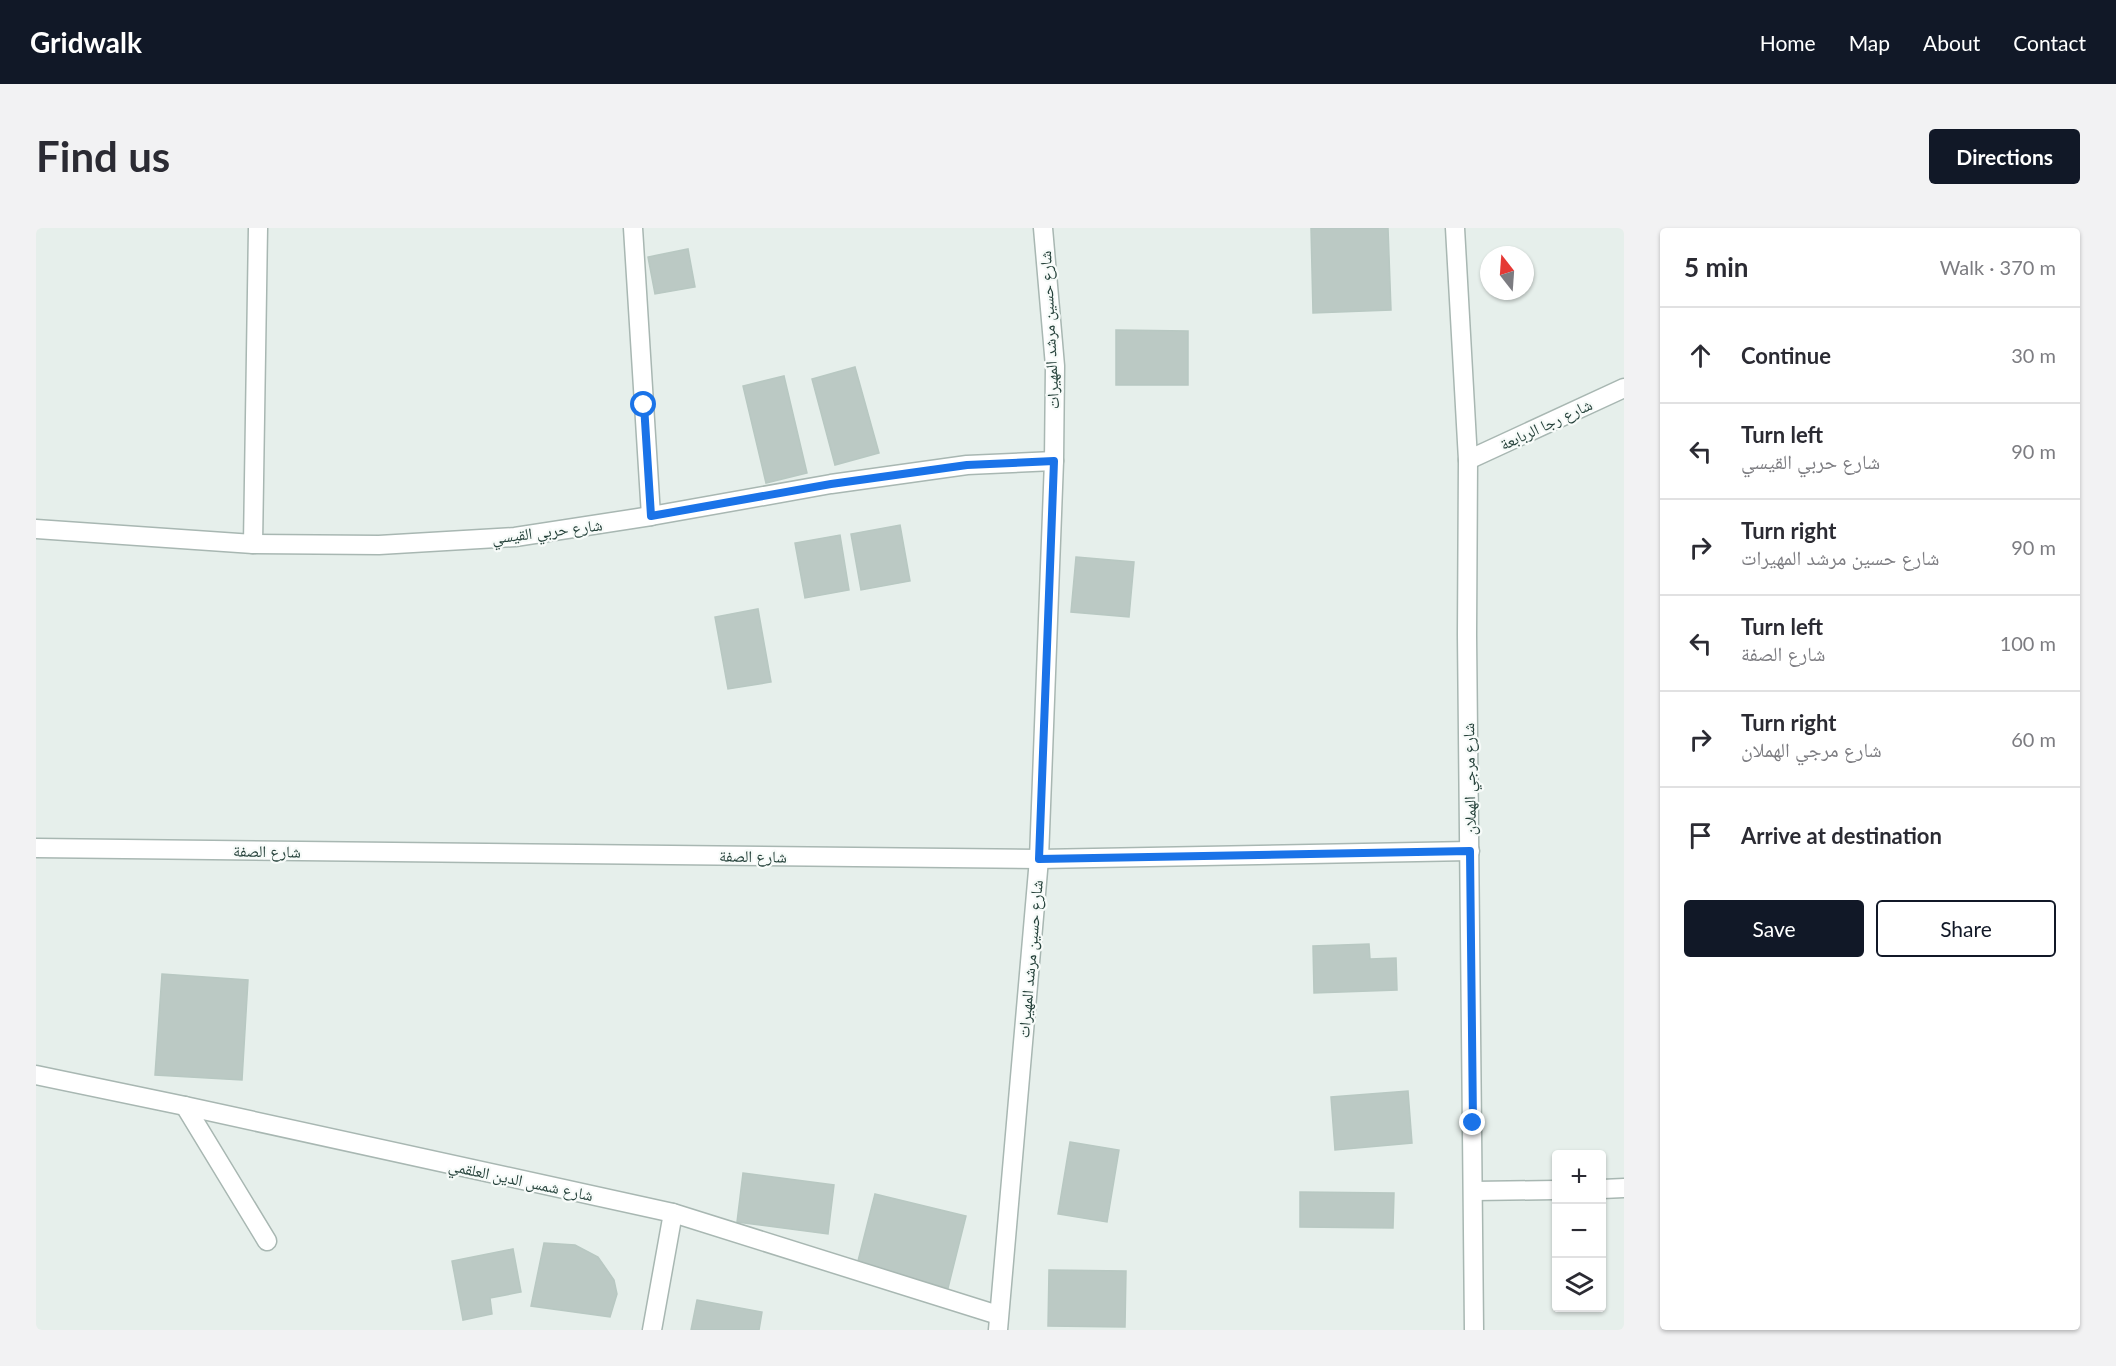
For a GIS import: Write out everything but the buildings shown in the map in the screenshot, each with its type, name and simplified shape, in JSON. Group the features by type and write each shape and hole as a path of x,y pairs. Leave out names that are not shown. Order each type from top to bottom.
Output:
{"street":[{"path":"253,544 258,228"},
{"path":"633,228 651,516"},
{"name":"شارع حسين مرشد المهيرات","path":"998,1322 1039,859 1054,461 1055,366 1043,228"},
{"name":"شارع مرجي الهملان","path":"1455,228 1468,460 1467,635 1474,1330"},
{"name":"شارع رجا الربابعة","path":"1468,460 1624,388"},
{"name":"شارع حربي القيسي","path":"36,529 253,544 380,545 515,537 831,484 967,465 1054,461"},
{"name":"شارع الصفة","path":"36,848 1039,859 1470,851"},
{"name":"شارع شمس الدين العلقمي","path":"36,1075 673,1213 998,1322"},
{"path":"185,1106 267,1241"},
{"path":"1606,1189 1624,1188"},
{"path":"1474,1191 1552,1190"},
{"path":"652,1330 673,1213"}],"route":[{"path":"644,405 651,516 831,484 967,465 1054,461 1039,859 1470,851 1473,1123"}]}
